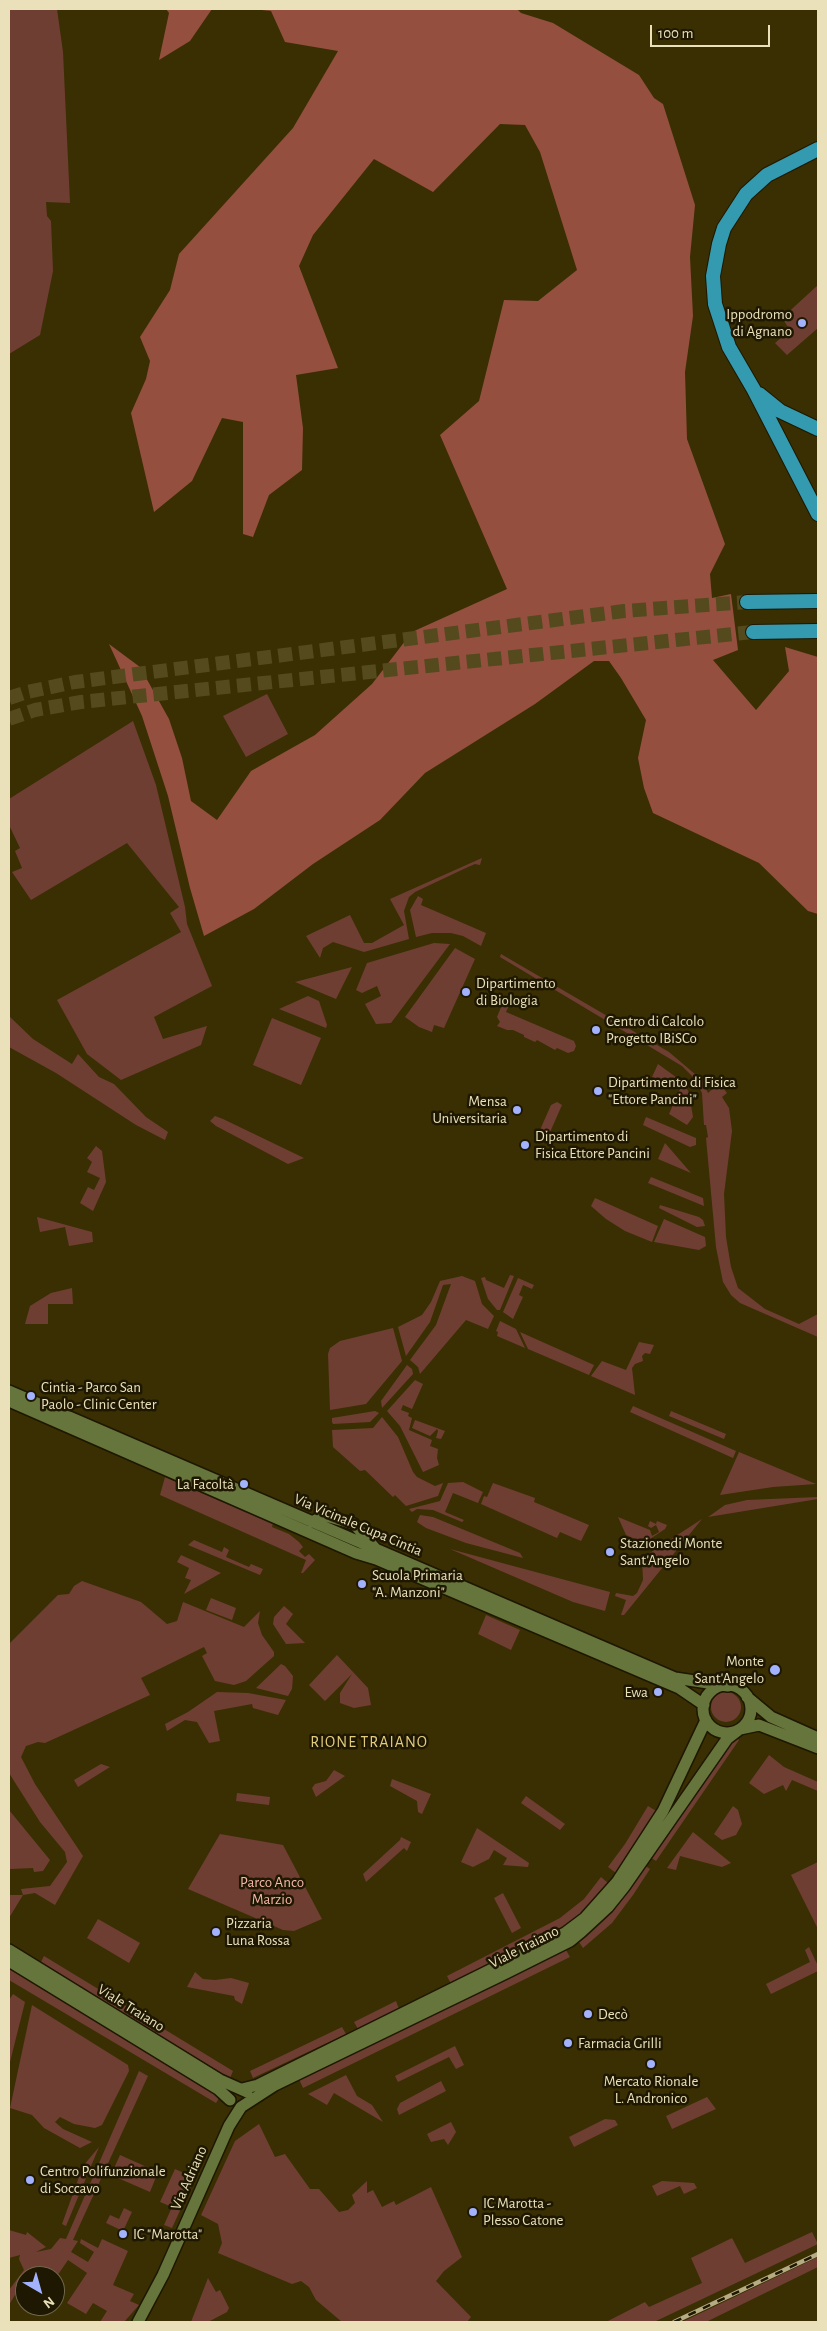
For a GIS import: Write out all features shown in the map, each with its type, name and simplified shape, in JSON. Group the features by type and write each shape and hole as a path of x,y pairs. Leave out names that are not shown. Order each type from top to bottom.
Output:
{"highway":[{"path":"818,149 787,163 755,184 734,210 719,244 713,276 716,304 725,338 818,514"},
{"path":"754,390 780,411 818,429"},
{"path":"747,602 818,601"},
{"path":"753,632 818,631"}],"main road":[{"name":"Via Vicinale Cupa Cintia","path":"9,1392 312,1522 321,1516 326,1516 354,1524 370,1545 675,1678 728,1686"},
{"name":"Via Vicinale Cupa Cintia","path":"9,1401 356,1553 385,1563 679,1688 704,1705"},
{"path":"356,1553 370,1545"},
{"path":"818,1738 771,1717 747,1697 742,1690 728,1686 719,1687 712,1692 704,1705 706,1720 713,1728 721,1732 729,1733 759,1725 818,1748"},
{"path":"740,1729 748,1721 751,1712 747,1697"},
{"name":"Viale Traiano","path":"640,1856 706,1720"},
{"name":"Viale Traiano","path":"9,1961 27,1966 224,2083 240,2089 258,2085 355,2041 567,1937 621,1884 727,1739 740,1729"},
{"name":"Viale Traiano","path":"9,1950 27,1966 237,2103 272,2087 355,2041"},
{"path":"240,2089 247,2093 237,2103 232,2092 240,2089"},
{"name":"Via Adriano","path":"138,2322 163,2275 237,2103"}],"green space":[{"path":"9,9 57,9 63,52 70,203 46,202 47,216 51,221 53,271 40,335 9,354"},
{"name":"Ippodromo di Agnano","path":"818,285 818,328 787,355 775,343 790,330 782,318"},
{"path":"267,694 288,734 246,757 223,716"},
{"path":"133,721 156,785 185,907 187,924 212,986 154,1017 163,1039 207,1026 201,1045 121,1080 87,1054 57,1000 181,932 170,913 179,907 127,843 31,900 12,872 22,868 15,851 20,848 9,825 9,799"},
{"path":"482,858 480,865 475,864 468,867 415,892 409,897 404,911 409,939 364,952 333,942 323,948 320,958 306,936 350,915 364,943 372,943 404,925 390,899"},
{"path":"418,896 423,899 421,905 486,933 481,946 463,936 451,933 432,933 416,937 410,910"},
{"path":"434,943 450,944 391,1023 376,1024 365,1004 381,996 377,986 362,993 356,990 367,963"},
{"path":"455,948 475,959 444,1028 434,1025 432,1032 419,1027 405,1017"},
{"path":"501,954 669,1052 709,1086 706,1089 708,1093 719,1083 727,1093 722,1097 729,1108 732,1131 724,1194 726,1237 731,1267 738,1288 765,1309 799,1324 818,1314 818,1337 740,1303 731,1295 723,1282 716,1247 706,1138 708,1137 706,1125 704,1125 702,1093 695,1079 682,1066 500,957"},
{"path":"352,967 336,999 295,982"},
{"path":"308,996 319,1001 327,1025 326,1028 279,1009"},
{"path":"504,1000 510,1003 506,1012 574,1041 576,1046 574,1051 568,1053 557,1048 555,1050 537,1040 535,1042 524,1037 524,1035 513,1030 497,1026 500,1022 497,1017"},
{"path":"9,1016 33,1039 72,1064 78,1054 99,1077 114,1084 146,1117 168,1132 165,1140 136,1125 56,1073 9,1047"},
{"path":"272,1018 321,1038 301,1085 253,1065"},
{"path":"658,1064 684,1083 689,1093 693,1117 687,1125 669,1114 680,1089 652,1077"},
{"path":"557,1102 562,1105 547,1139 541,1136 543,1132 540,1130 551,1105"},
{"path":"215,1116 304,1158 288,1164 216,1126 210,1121"},
{"path":"646,1117 696,1138 696,1145 690,1147 643,1125"},
{"path":"665,1143 691,1173 658,1159"},
{"path":"96,1146 102,1151 106,1182 93,1211 80,1203 88,1187 94,1190 100,1178 87,1172 92,1162 87,1158"},
{"path":"651,1177 703,1198 704,1206 648,1183"},
{"path":"595,1198 658,1226 652,1242 625,1231 606,1219 591,1206"},
{"path":"660,1205 699,1217 703,1220 705,1226 697,1227 659,1208"},
{"path":"37,1217 92,1232 93,1242 69,1246 65,1227 40,1232"},
{"path":"664,1219 705,1237 706,1246 699,1250 654,1242"},
{"path":"510,1275 514,1276 500,1310 497,1310 488,1299 481,1278 485,1277 486,1280 504,1288"},
{"path":"462,1276 475,1281 482,1304 494,1316 488,1329 466,1320 420,1374 418,1367 410,1360 436,1325 451,1284 443,1285 430,1322 406,1356 398,1327 422,1315 431,1302 440,1281"},
{"path":"518,1278 534,1285 532,1289 523,1285 519,1295 523,1297 513,1319 503,1312"},
{"path":"72,1288 73,1304 48,1304 48,1324 25,1324 30,1306 51,1293"},
{"path":"500,1321 516,1329 525,1348 497,1336 498,1332 496,1331"},
{"path":"393,1328 402,1361 366,1404 330,1410 328,1354 330,1348 340,1341"},
{"path":"520,1332 594,1365 589,1375 528,1349"},
{"path":"639,1342 654,1345 650,1354 645,1353 642,1356 643,1361 635,1364 632,1368 635,1395 591,1376 602,1361 626,1370"},
{"path":"407,1365 412,1369 413,1374 382,1408 381,1401"},
{"path":"415,1380 423,1384 412,1409 403,1405 401,1410 409,1413 408,1416 412,1418 409,1430 432,1440 430,1446 438,1449 437,1458 439,1465 423,1472 400,1426 387,1411"},
{"path":"633,1406 736,1451 733,1458 630,1412"},
{"path":"375,1411 379,1413 370,1422 333,1424 332,1422 332,1418"},
{"path":"671,1411 726,1434 724,1439 669,1416"},
{"path":"382,1417 398,1437 417,1477 435,1486 443,1483 438,1496 406,1506 395,1495 393,1497 365,1470 360,1471 333,1447 332,1430 373,1428"},
{"path":"415,1420 445,1431 441,1439 436,1438 437,1429 430,1436 412,1428"},
{"path":"739,1452 816,1484 773,1487 720,1495"},
{"path":"165,1477 273,1523 272,1527 289,1534 299,1542 303,1547 299,1551 305,1557 309,1554 315,1560 301,1573 306,1560 160,1495"},
{"path":"463,1482 483,1492 478,1503 453,1493 445,1512 464,1520 462,1522 433,1510 417,1509 412,1512 409,1509 440,1501 448,1483"},
{"path":"493,1483 535,1498 534,1502 589,1525 581,1541 560,1532 557,1538 481,1504 484,1496 487,1497"},
{"path":"818,1497 818,1499 708,1517 725,1505 747,1500"},
{"path":"420,1515 433,1517 520,1553 523,1558 466,1543 426,1528 417,1522"},
{"path":"618,1517 650,1530 652,1536 659,1532 656,1525 651,1528 648,1526 650,1521 656,1524 657,1521 667,1525 665,1529 644,1543 626,1535"},
{"path":"702,1519 624,1615 621,1615 626,1600 615,1596 616,1593 633,1596 637,1593 643,1580 642,1558"},
{"path":"194,1540 222,1552 224,1547 229,1550 226,1557 249,1567 251,1564 263,1569 260,1575 188,1545"},
{"path":"450,1549 610,1592 605,1611 573,1602"},
{"path":"181,1555 221,1573 184,1594 191,1580 185,1578 189,1568 177,1562"},
{"path":"82,1581 141,1602 167,1624 177,1621 183,1602 244,1627 260,1611 258,1623 262,1635 274,1652 274,1656 246,1681 234,1685 215,1681 202,1656 207,1653 204,1647 141,1678 150,1695 45,1743 38,1742 26,1746 21,1757 35,1784 83,1856 55,1905 35,1893 23,1895 21,1889 50,1886 67,1862 65,1852 40,1822 9,1773 9,1644 58,1595 69,1594 74,1586"},
{"path":"211,1598 236,1608 232,1620 206,1610"},
{"path":"284,1606 293,1614 286,1624 305,1643 286,1644 273,1624 274,1617"},
{"path":"486,1615 520,1630 511,1650 478,1634"},
{"path":"337,1655 368,1688 371,1705 354,1708 340,1703 340,1693 352,1674 325,1701 309,1685"},
{"path":"281,1664 293,1676 292,1689 288,1696 256,1688"},
{"path":"217,1692 248,1693 286,1700 278,1715 253,1708 252,1704 214,1711 220,1741 209,1743 197,1722 185,1720 167,1731 165,1724 188,1712"},
{"path":"726,1692 737,1696 741,1707 737,1718 726,1722 715,1718 711,1707 715,1696"},
{"path":"736,1737 739,1740 656,1861 650,1857"},
{"path":"769,1755 784,1767 818,1782 818,1791 792,1780 786,1791 783,1785 764,1794 749,1783"},
{"path":"101,1764 110,1767 78,1787 74,1780"},
{"path":"334,1770 345,1776 316,1797 312,1788 315,1784 326,1781"},
{"path":"392,1779 431,1794 422,1814 418,1812 417,1801 390,1786"},
{"path":"237,1793 270,1797 269,1805 236,1801"},
{"path":"526,1796 565,1824 560,1830 521,1803"},
{"path":"648,1806 658,1812 616,1873 608,1867 625,1844"},
{"path":"733,1806 738,1810 742,1824 736,1835 722,1840 714,1834"},
{"path":"9,1810 50,1860 43,1871 34,1872 33,1868 10,1869"},
{"path":"477,1828 529,1863 528,1867 503,1865 507,1858 494,1850 489,1859 473,1867 461,1862"},
{"path":"693,1832 731,1863 722,1867 680,1856 676,1870 667,1868"},
{"name":"Parco Anco Marzio","path":"220,1834 283,1845 322,1919 294,1931 283,1930 188,1889"},
{"path":"401,1837 411,1842 407,1851 404,1848 366,1882 363,1874"},
{"path":"818,1862 818,1927 817,1927 791,1875"},
{"path":"644,1865 650,1869 633,1895 612,1923 583,1948 579,1942 606,1917"},
{"path":"601,1877 608,1883 591,1905 566,1927 451,1984 447,1976 560,1918 584,1899"},
{"path":"503,1893 521,1928 512,1933 494,1898"},
{"path":"9,1895 23,1895 9,1918"},
{"path":"98,1919 140,1943 129,1963 87,1938"},
{"path":"809,1947 818,1966 818,1971 771,1994 766,1984 810,1962 805,1950"},
{"path":"566,1950 570,1957 303,2088 299,2079"},
{"path":"44,1956 233,2071 230,2078 40,1964"},
{"path":"9,1968 221,2095 216,2103 9,1980"},
{"path":"195,1972 203,1979 231,1978 249,1983 242,2004 235,2000 234,1996 187,1987"},
{"path":"13,1994 25,2002 9,2066 9,2000"},
{"path":"396,2001 399,2009 358,2029 354,2022"},
{"path":"32,2005 128,2065 129,2071 102,2125 95,2128 74,2124 60,2117 55,2122 63,2129 92,2142 80,2148 44,2128 32,2115 10,2108"},
{"path":"342,2027 346,2034 253,2078 250,2071"},
{"path":"455,2046 464,2065 456,2069 449,2057 398,2082 395,2076"},
{"path":"139,2071 148,2076 73,2240 78,2241 71,2252 88,2262 94,2252 80,2243 81,2239 98,2248 102,2239 128,2251 113,2285 134,2294 130,2301 139,2305 124,2322 100,2322 107,2311 93,2303 86,2314 67,2303 87,2273 68,2260 64,2266 22,2266 19,2259 20,2255 9,2258 9,2230 26,2235 27,2232 46,2247 36,2252 51,2249 60,2238 66,2239"},
{"path":"346,2075 357,2096 372,2105 383,2122 334,2093 327,2105 308,2094"},
{"path":"441,2081 446,2091 399,2115 397,2109 400,2103"},
{"path":"707,2097 716,2109 672,2129 666,2116"},
{"path":"605,2119 615,2120 618,2125 574,2147 569,2137"},
{"path":"451,2122 456,2132 448,2145 444,2139 431,2142 427,2134"},
{"path":"259,2124 275,2157 285,2154 310,2189 319,2189 339,2212 348,2210 355,2203 352,2195 367,2181 367,2193 373,2190 382,2207 394,2201 396,2205 431,2187 462,2257 444,2271 436,2281 471,2317 467,2322 342,2322 316,2300 309,2287 301,2281 292,2284 218,2253 222,2243 218,2224 201,2215 235,2141"},
{"path":"99,2147 66,2226 62,2224 83,2166"},
{"path":"120,2155 158,2172 150,2192 111,2175"},
{"path":"175,2169 195,2178 172,2228 164,2225 172,2207 160,2202"},
{"path":"662,2181 694,2183 697,2188 684,2194 680,2186 657,2196 652,2186"},
{"path":"124,2208 132,2212 123,2231 106,2223 110,2215 119,2219"},
{"path":"812,2232 818,2244 654,2322 606,2322 645,2302 649,2307 702,2283 691,2258 732,2238 745,2263"},
{"path":"818,2257 818,2267 706,2322 682,2322"},
{"path":"208,2278 216,2292 220,2290 229,2308 227,2312 208,2322 191,2322"},
{"path":"15,2282 15,2295 9,2305 9,2290"}],"shaded area":[{"path":"166,9 212,9 190,41 159,60 169,13"},
{"path":"252,9 517,9 521,13 553,23 639,75 654,98 663,104 695,205 690,257 693,316 685,372 687,439 725,544 710,574 712,598 731,594 738,650 713,660 756,710 789,671 785,647 818,657 818,914 808,911 759,863 653,813 644,788 638,758 646,720 609,661 594,661 535,704 425,773 380,820 313,864 254,909 204,936 190,888 168,796 142,716 109,644 140,667 169,719 182,758 191,801 217,820 251,771 315,735 372,684 412,632 507,589 440,435 479,401 504,300 538,301 577,270 540,152 525,125 500,124 433,192 374,159 313,235 299,266 338,368 296,375 303,428 302,470 269,495 253,537 243,534 243,422 222,418 192,481 154,512 131,413 146,379 150,361 140,337 170,290 179,254 293,128 338,51 285,42 271,11"}],"tunnel":[{"path":"9,698 27,692 75,682 624,611 747,602"},
{"path":"9,719 35,710 81,702 753,632"}],"railway":[{"path":"674,2322 818,2254"}],"place":[{"name":"Ippodromo di Agnano","path":"802,323"},
{"name":"Dipartimento di Biologia","path":"466,992"},
{"name":"Centro di Calcolo Progetto IBiSCo","path":"596,1030"},
{"name":"Dipartimento di Fisica \"Ettore Pancini\"","path":"598,1091"},
{"name":"Mensa Universitaria","path":"517,1110"},
{"name":"Dipartimento di Fisica Ettore Pancini","path":"525,1145"},
{"name":"Cintia - Parco San Paolo - Clinic Center","path":"31,1396"},
{"name":"La Facoltà","path":"244,1484"},
{"name":"Stazionedi Monte Sant'Angelo","path":"610,1552"},
{"name":"Scuola Primaria \"A. Manzoni\"","path":"362,1584"},
{"name":"Monte Sant'Angelo","path":"775,1670"},
{"name":"Ewa","path":"658,1692"},
{"name":"Pizzaria Luna Rossa","path":"216,1932"},
{"name":"Decò","path":"588,2014"},
{"name":"Farmacia Grilli","path":"568,2043"},
{"name":"Mercato Rionale L. Andronico","path":"651,2064"},
{"name":"Centro Polifunzionale di Soccavo","path":"30,2180"},
{"name":"IC Marotta - Plesso Catone","path":"473,2212"},
{"name":"IC \"Marotta\"","path":"123,2234"}],"district":[{"name":"RIONE TRAIANO","path":"369,1742"}]}
